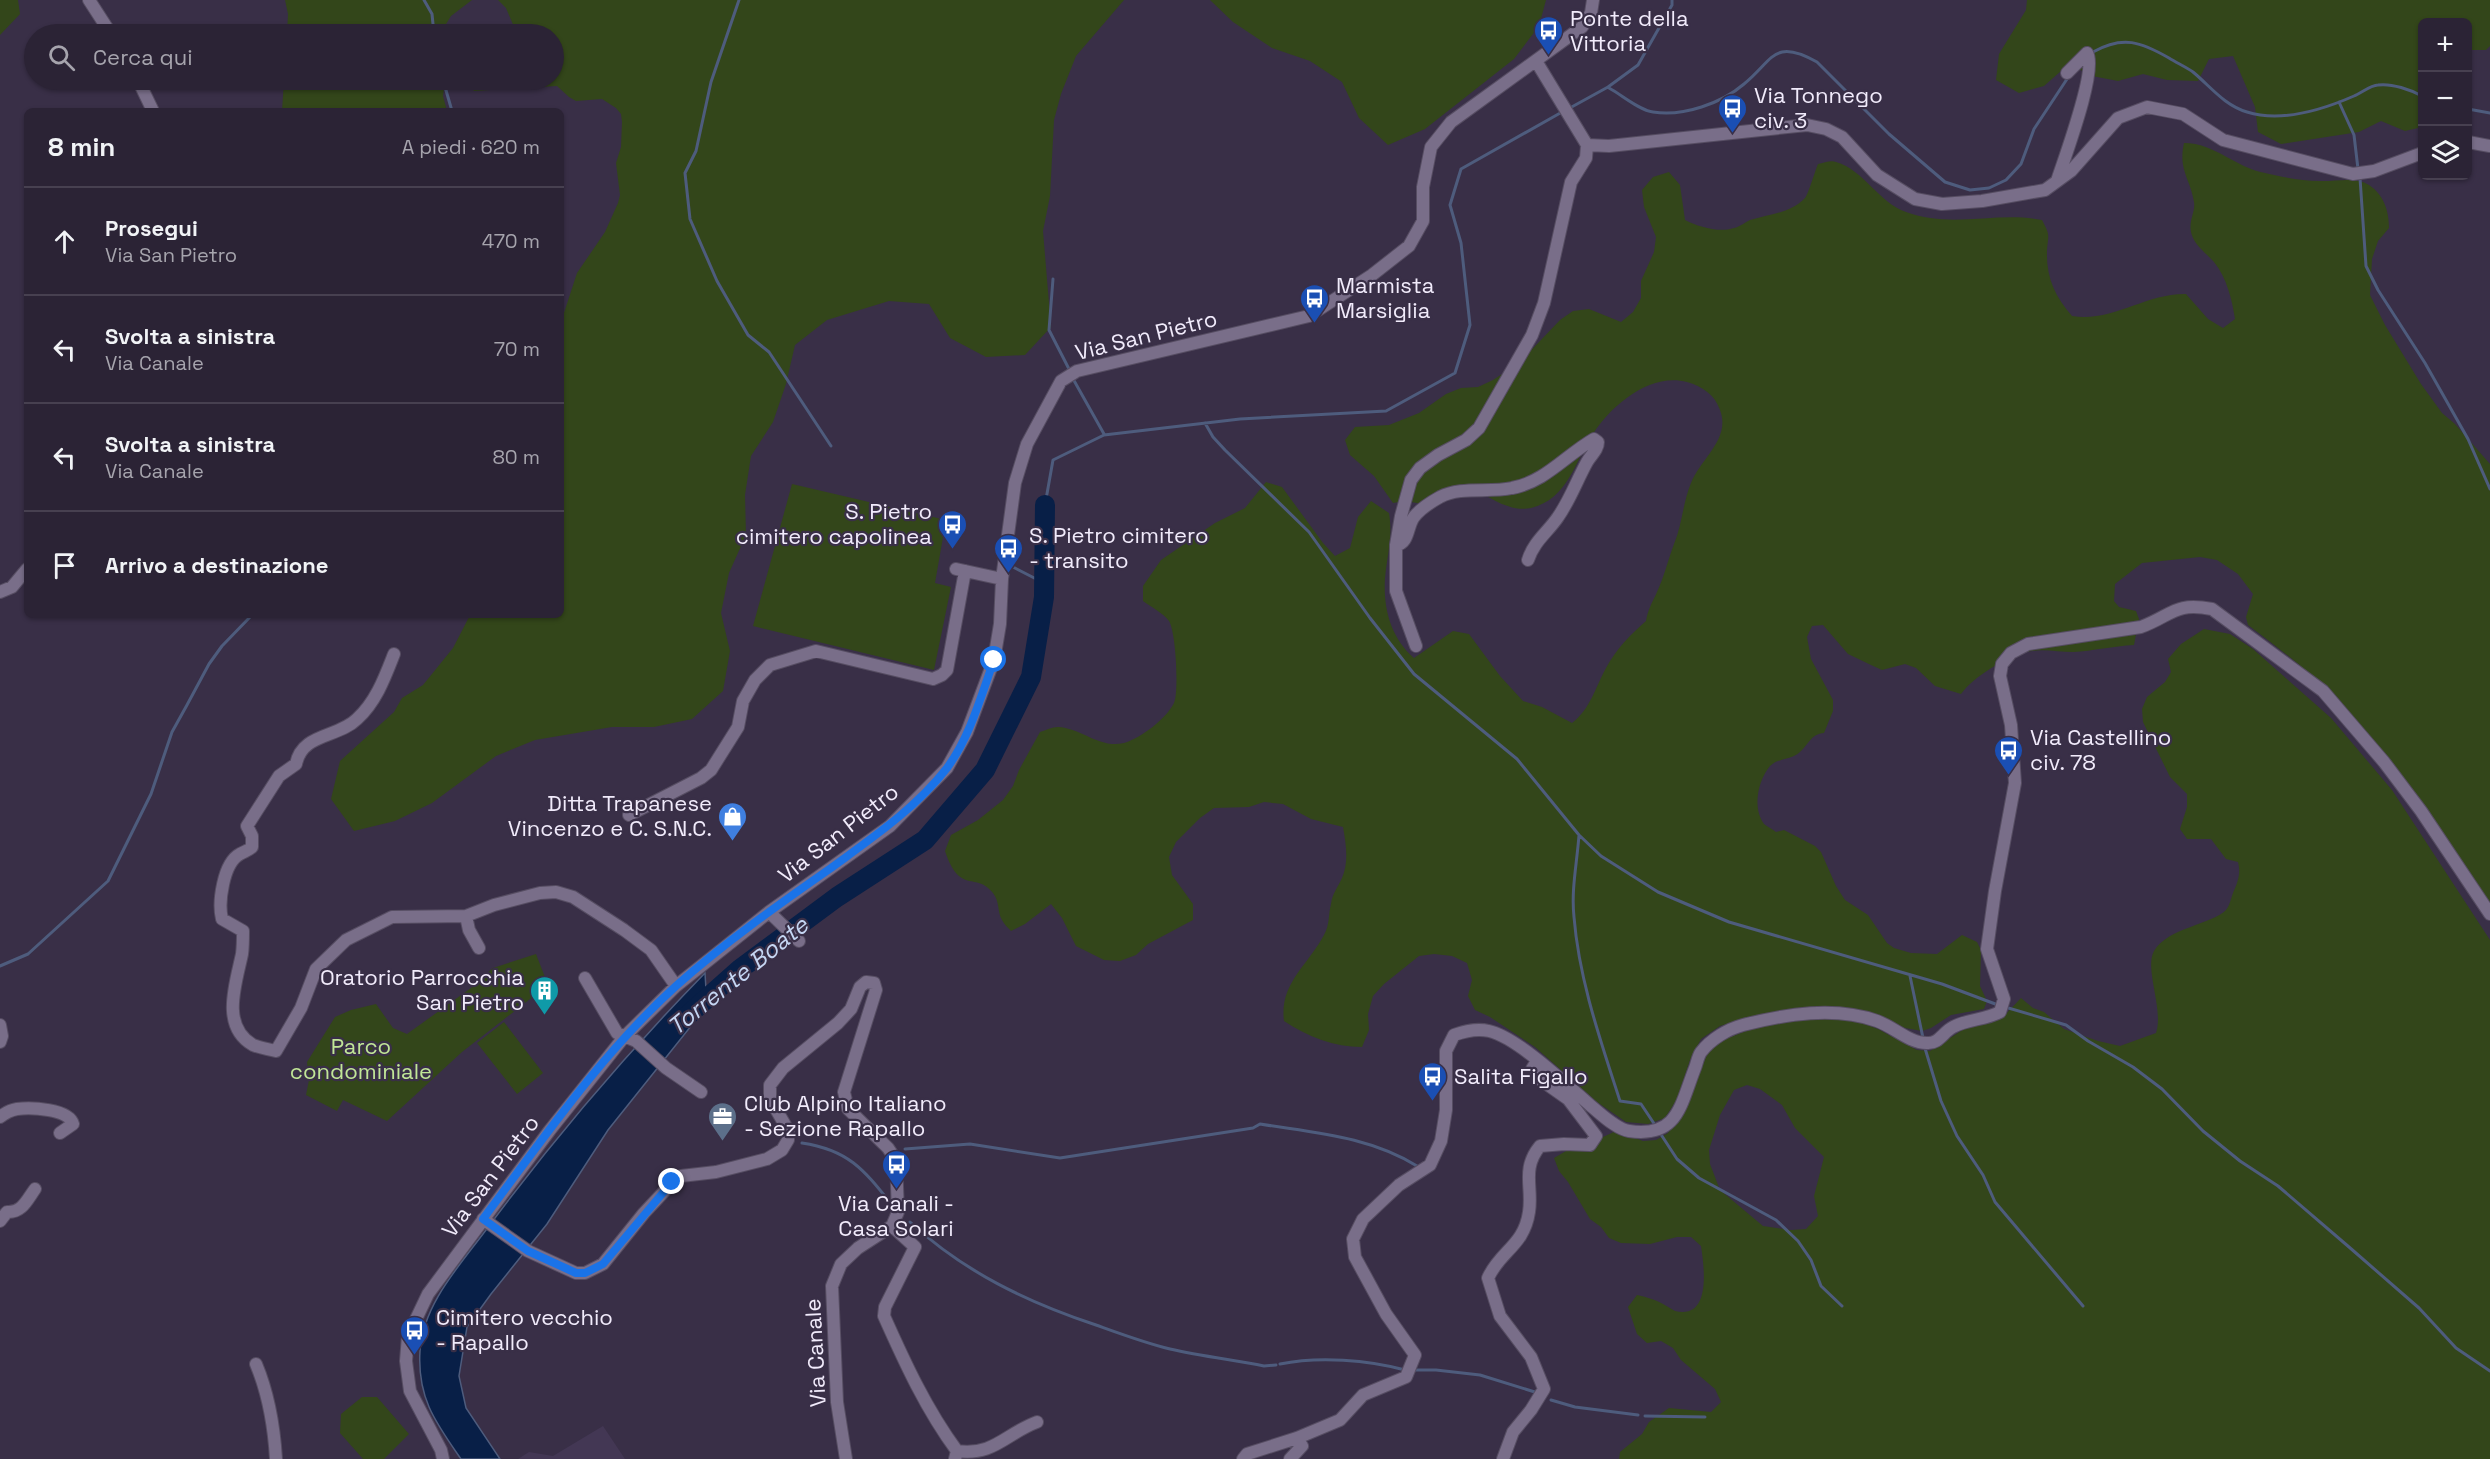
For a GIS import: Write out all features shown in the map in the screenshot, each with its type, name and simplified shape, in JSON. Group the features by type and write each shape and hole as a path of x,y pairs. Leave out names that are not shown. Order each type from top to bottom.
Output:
{"street":[{"path":"89,0 105,24"},
{"name":"Via San Pietro","path":"443,1459 441,1450 410,1391 405,1347 413,1322 428,1294 486,1221 550,1130 676,986 769,912 890,826 947,768 967,732 994,660 1015,483 1027,444 1061,381 1077,371 1309,316 1372,275 1409,246 1423,221 1423,187 1431,147 1451,122 1582,27 1591,13 1593,0"},
{"path":"2057,181 2088,82 2091,64 2087,53 2067,73"},
{"path":"1416,646 1396,591 1396,545 1411,480 1420,468 1466,440 1479,428 1532,336 1544,303 1571,182 1586,158 1587,145 1536,61"},
{"path":"143,90 152,108"},
{"path":"1587,145 1609,146 1807,124 1826,129 1842,138 1877,176 1915,200 1942,204 1982,201 2045,190 2071,171 2118,118 2147,107 2183,114 2223,140 2353,174 2374,171 2418,154"},
{"path":"2472,143 2490,146"},
{"path":"1396,545 1401,545 1406,540 1408,526 1415,516 1440,497 1458,491 1512,488 1537,480 1577,449 1594,439 1598,441 1598,447 1590,457 1567,502 1557,519 1540,536 1528,560"},
{"path":"629,815 701,778 711,770 738,727 743,701 755,680 770,665 816,651 933,679 947,670 960,570 1002,579"},
{"path":"0,592 12,587 24,573"},
{"path":"1243,1459 1247,1454 1297,1438 1341,1420 1363,1395 1406,1377 1414,1355 1386,1314 1355,1257 1353,1239 1363,1219 1399,1185 1430,1166 1441,1141 1446,1110 1446,1052 1454,1035 1468,1030 1490,1031 1513,1042 1600,1114 1625,1130 1651,1133 1670,1124 1680,1108 1701,1052 1715,1038 1740,1026 1800,1014 1848,1014 1878,1021 1918,1042 1929,1044 1938,1041 1951,1028 1973,1020 1989,1018 2000,1012 2004,999 1987,949 2015,783 2011,725 2000,676 2002,664 2011,653 2028,644 2141,627 2158,621 2176,608 2193,605 2212,609 2323,691 2384,762 2421,811 2490,914"},
{"path":"394,654 382,685 357,720 340,730 311,741 298,752 296,764 279,776 247,826 252,836 252,847 239,854 225,875 220,911 222,919 243,931 242,953 233,991 233,1012 240,1035 255,1046 276,1051 301,1008 316,969 346,940 392,917 466,916 494,904 540,893 556,892 573,897 651,950 676,986"},
{"path":"769,912 796,939"},
{"path":"466,916 469,930 479,948"},
{"path":"585,978 617,1033 630,1039 701,1092"},
{"path":"486,1221 528,1251 576,1273 585,1273 603,1264 644,1213 672,1182 681,1176 716,1172 767,1159 782,1150 788,1140 788,1130 770,1099 770,1085 783,1068 838,1023 850,1009 860,987 866,982 874,983 876,990 844,1092 848,1109 888,1148 896,1160 898,1212 892,1226 915,1247 885,1307 884,1316 915,1385 956,1455 991,1449 1022,1428 1037,1422"},
{"path":"0,1025 2,1036 0,1042"},
{"path":"1503,1459 1513,1432 1544,1389 1531,1357 1500,1316 1488,1278 1494,1266 1519,1241 1529,1212 1530,1158 1540,1146 1590,1145 1596,1136 1568,1099 1532,1069 1537,1061"},
{"path":"0,1117 17,1109 62,1112 70,1117 73,1124 60,1132"},
{"path":"0,1221 7,1212 15,1213 21,1209 35,1189"},
{"name":"Via Canale","path":"846,1459 837,1402 832,1286 841,1264 858,1248 892,1226"},
{"path":"256,1364 267,1391 275,1437 276,1459"},
{"path":"1290,1459 1302,1446 1297,1438"}],"shaded area":[{"path":"603,1426 625,1459 518,1459 529,1452 553,1456"}],"green space":[{"path":"0,0 18,0 20,14 0,35"},
{"path":"285,0 472,0 451,16 446,24 288,24"},
{"path":"498,0 1124,0 1076,56 1061,94 1054,120 1050,196 1043,231 1051,327 1025,355 986,357 950,338 929,304 889,301 827,320 795,345 786,384 773,422 751,456 745,495 746,535 729,573 721,613 730,651 723,691 692,719 654,727 612,727 535,740 496,756 432,803 395,821 354,831 331,799 340,761 394,712 402,698 423,685 453,648 469,618 564,618 564,313 577,273 605,232 618,203 620,195 616,163 621,147 622,122 621,114 616,108 602,99 576,101 561,90 564,90 564,24 513,24 506,8"},
{"path":"1210,0 1546,0 1539,26 1514,59 1425,129 1388,145 1359,118 1342,82 1310,61 1272,48 1233,22"},
{"path":"2027,0 2490,0 2490,46 2486,50 2472,50 2472,18 2418,18 2418,128 2405,131 2381,121 2359,132 2281,144 2258,132 2255,107 2233,56 2209,59 2198,81 2167,80 2143,74 2118,81 2092,76 2069,64 2044,86 2019,93 1996,80 1999,54 2026,10"},
{"path":"283,90 444,90 446,108 282,108"},
{"path":"2184,143 2206,147 2244,166 2265,173 2306,180 2357,181 2374,189 2385,204 2389,228 2378,241 2372,259 2370,295 2385,325 2421,384 2442,413 2455,424 2490,464 2490,903 2415,793 2374,741 2319,683 2248,625 2246,617 2253,594 2238,574 2217,560 2200,557 2142,563 2115,584 2114,601 2119,607 2136,611 2139,619 2134,645 2073,652 2044,650 2027,652 1991,668 1961,694 1935,686 1916,668 1905,664 1882,670 1871,665 1848,654 1823,625 1812,626 1807,637 1811,659 1833,700 1833,711 1824,733 1813,737 1796,755 1770,766 1762,779 1758,794 1760,817 1764,824 1776,832 1784,830 1815,846 1821,852 1845,900 1868,915 1887,943 1894,948 1911,953 1937,954 1962,935 1977,942 1981,950 1980,986 1987,1001 1984,1009 1951,1015 1922,1031 1905,1028 1874,1013 1805,1007 1761,1014 1720,1026 1701,1039 1690,1060 1677,1099 1665,1118 1648,1124 1626,1122 1597,1102 1535,1047 1490,1017 1475,1010 1468,996 1472,980 1467,963 1452,956 1434,954 1419,956 1384,984 1373,996 1368,1014 1369,1030 1362,1047 1322,1040 1284,1021 1286,996 1290,985 1326,931 1333,897 1346,866 1346,853 1343,827 1311,819 1283,804 1264,802 1249,807 1214,808 1200,818 1176,842 1169,857 1172,875 1193,904 1193,920 1148,944 1136,955 1120,961 1104,960 1076,946 1062,918 1051,904 1025,924 1011,931 1002,920 993,893 980,883 962,878 951,865 945,851 951,835 978,820 1003,800 1013,786 1040,732 1051,728 1066,728 1099,741 1124,743 1145,732 1170,709 1176,697 1175,649 1171,627 1169,621 1143,601 1143,586 1161,560 1215,523 1245,508 1266,482 1282,487 1335,556 1350,548 1358,517 1371,501 1389,513 1390,538 1385,578 1385,601 1394,632 1406,650 1414,658 1453,631 1469,634 1500,676 1523,701 1542,707 1572,723 1584,711 1615,654 1646,621 1677,537 1691,483 1722,430 1720,410 1711,396 1693,384 1673,380 1646,386 1633,393 1610,412 1601,423 1562,488 1544,503 1523,509 1506,506 1468,485 1423,504 1405,501 1393,503 1374,476 1350,455 1345,440 1355,427 1389,425 1419,413 1446,394 1461,388 1478,387 1493,380 1520,362 1560,320 1573,311 1589,309 1621,322 1633,312 1641,298 1641,281 1654,252 1656,237 1644,207 1642,190 1653,177 1669,172 1680,185 1685,220 1696,225 1722,230 1738,227 1750,220 1793,207 1805,198 1818,164 1834,161 1855,172 1896,208 1923,217 1957,220 2008,217 2042,220 2048,235 2047,260 2050,278 2056,294 2072,316 2101,315 2157,298 2186,294 2208,319 2223,328 2235,319 2232,304 2226,282 2219,268 2197,245 2191,233 2194,202 2183,167"},
{"path":"792,484 946,520 935,583 951,587 934,670 753,626"},
{"path":"2204,629 2230,634 2253,649 2331,718 2392,790 2490,940 2490,1459 1619,1459 1620,1452 1642,1434 1649,1422 1669,1408 1711,1412 1721,1402 1715,1389 1681,1360 1673,1348 1661,1341 1647,1343 1637,1334 1628,1307 1637,1295 1647,1297 1675,1311 1687,1312 1695,1307 1703,1289 1701,1246 1691,1237 1677,1237 1650,1244 1621,1243 1609,1238 1601,1227 1590,1219 1559,1171 1554,1158 1566,1151 1594,1147 1603,1137 1616,1131 1643,1141 1656,1140 1668,1133 1684,1110 1709,1050 1723,1040 1746,1031 1798,1017 1860,1022 1917,1050 1930,1051 1964,1029 2003,1017 2021,998 2033,1008 2044,1012 2064,1029 2098,1041 2120,1046 2156,1033 2158,1013 2151,968 2154,951 2169,937 2220,915 2226,910 2239,874 2238,862 2226,859 2211,839 2187,839 2180,829 2187,807 2187,794 2170,777 2143,722 2142,709 2147,697 2165,682 2171,672 2168,659 2181,644","holes":["1747,1085 1760,1089 1782,1105 1795,1128 1824,1157 1814,1196 1818,1216 1806,1229 1791,1230 1763,1226 1720,1190 1710,1164 1709,1150 1720,1115 1734,1090"]},
{"name":"Parco condominiale","path":"536,954 548,985 462,1052 387,1121 343,1100 337,1111 306,1095 309,1080 307,1062 335,1017 351,1010 376,1004 393,1028 407,1034 471,988 493,968"},
{"path":"504,1022 543,1073 517,1094 477,1043"},
{"path":"362,1397 377,1397 409,1434 384,1459 363,1459 340,1433 341,1414"}],"water":[{"path":"705,973 707,1006 608,1130 547,1224 467,1327 459,1376 466,1408 500,1459 461,1459 436,1421 422,1383 420,1351 423,1333 436,1300 456,1269 566,1127 620,1064"}],"waterway":[{"path":"424,0 432,14 433,24"},
{"path":"739,0 711,82 696,151 685,173 690,219 717,281 748,335 769,352 831,446"},
{"path":"1568,109 1608,87 1638,65 1672,5 1672,0"},
{"path":"2093,52 2123,42 2150,48 2193,72 2231,105 2260,115 2288,115 2315,110 2378,85 2389,85 2418,94"},
{"path":"1609,88 1648,111 1665,113 1689,110 1713,103 1735,91 1775,55 1782,52 1802,55 1817,62 1889,134 1945,182 1970,190 1989,188 2006,180 2021,164 2034,129 2069,76"},
{"path":"446,90 451,108"},
{"path":"2339,102 2354,135 2358,169"},
{"path":"2472,110 2490,113"},
{"path":"1045,505 1053,460 1104,435 1240,419 1386,411 1455,373 1470,325 1461,243 1450,205 1461,169 1562,112"},
{"path":"2360,178 2366,266 2378,290 2425,363 2468,439 2490,489"},
{"path":"1053,279 1049,330 1070,371"},
{"path":"1072,377 1104,434"},
{"path":"1205,423 1213,437 1225,450 1309,532 1370,618 1414,674 1517,759 1579,835 1601,856 1658,892 1729,922 1942,984 1998,1005"},
{"name":"Torrente Boate","path":"686,1017 740,969 837,897 925,840 985,770 1031,677 1044,597 1045,505"},
{"path":"1011,566 1044,583"},
{"path":"0,966 28,954 108,881 151,794 172,732 209,664 222,646 249,618"},
{"path":"1579,835 1573,907 1581,964 1592,1011 1620,1101 1641,1104 1655,1125"},
{"path":"1910,976 1923,1038"},
{"path":"2005,1007 2066,1025 2088,1041 2133,1067 2162,1089 2203,1131 2240,1161 2278,1186 2349,1247 2419,1308 2456,1348 2490,1371"},
{"path":"1924,1045 1941,1101 1957,1136 1983,1175 1995,1202 2083,1306"},
{"path":"905,1149 970,1144 1060,1158 1253,1128 1260,1124 1321,1133 1360,1142 1380,1148 1417,1166"},
{"path":"1660,1133 1677,1159 1699,1178 1776,1220 1798,1241 1811,1260 1821,1286 1842,1306"},
{"path":"802,1143 818,1146 844,1156 864,1172 892,1205"},
{"path":"910,1222 952,1256 997,1284 1070,1316 1170,1349 1264,1366 1276,1365"},
{"path":"1280,1364 1311,1360 1343,1360 1405,1370"},
{"path":"1413,1370 1480,1375 1538,1393"},
{"path":"1551,1400 1575,1407 1638,1415"},
{"path":"1645,1416 1705,1417"}],"place":[{"name":"Ponte della Vittoria","path":"1549,56"},
{"name":"Via Tonnego civ. 3","path":"1733,134"},
{"name":"Marmista Marsiglia","path":"1315,324"},
{"name":"S. Pietro cimitero capolinea","path":"953,550"},
{"name":"S. Pietro cimitero - transito","path":"1008,574"},
{"name":"Via Castellino civ. 78","path":"2009,776"},
{"name":"Ditta Trapanese Vincenzo e C. S.N.C.","path":"733,842"},
{"name":"Oratorio Parrocchia San Pietro","path":"545,1016"},
{"name":"Salita Figallo","path":"1433,1102"},
{"name":"Club Alpino Italiano - Sezione Rapallo","path":"723,1142"},
{"name":"Via Canali - Casa Solari","path":"896,1190"},
{"name":"Cimitero vecchio - Rapallo","path":"415,1356"}],"route":[{"path":"672,1182 603,1264 585,1273 576,1273 528,1251 483,1219 624,1037 676,986 769,912 890,826 931,786 947,768 967,732 994,660"}]}
